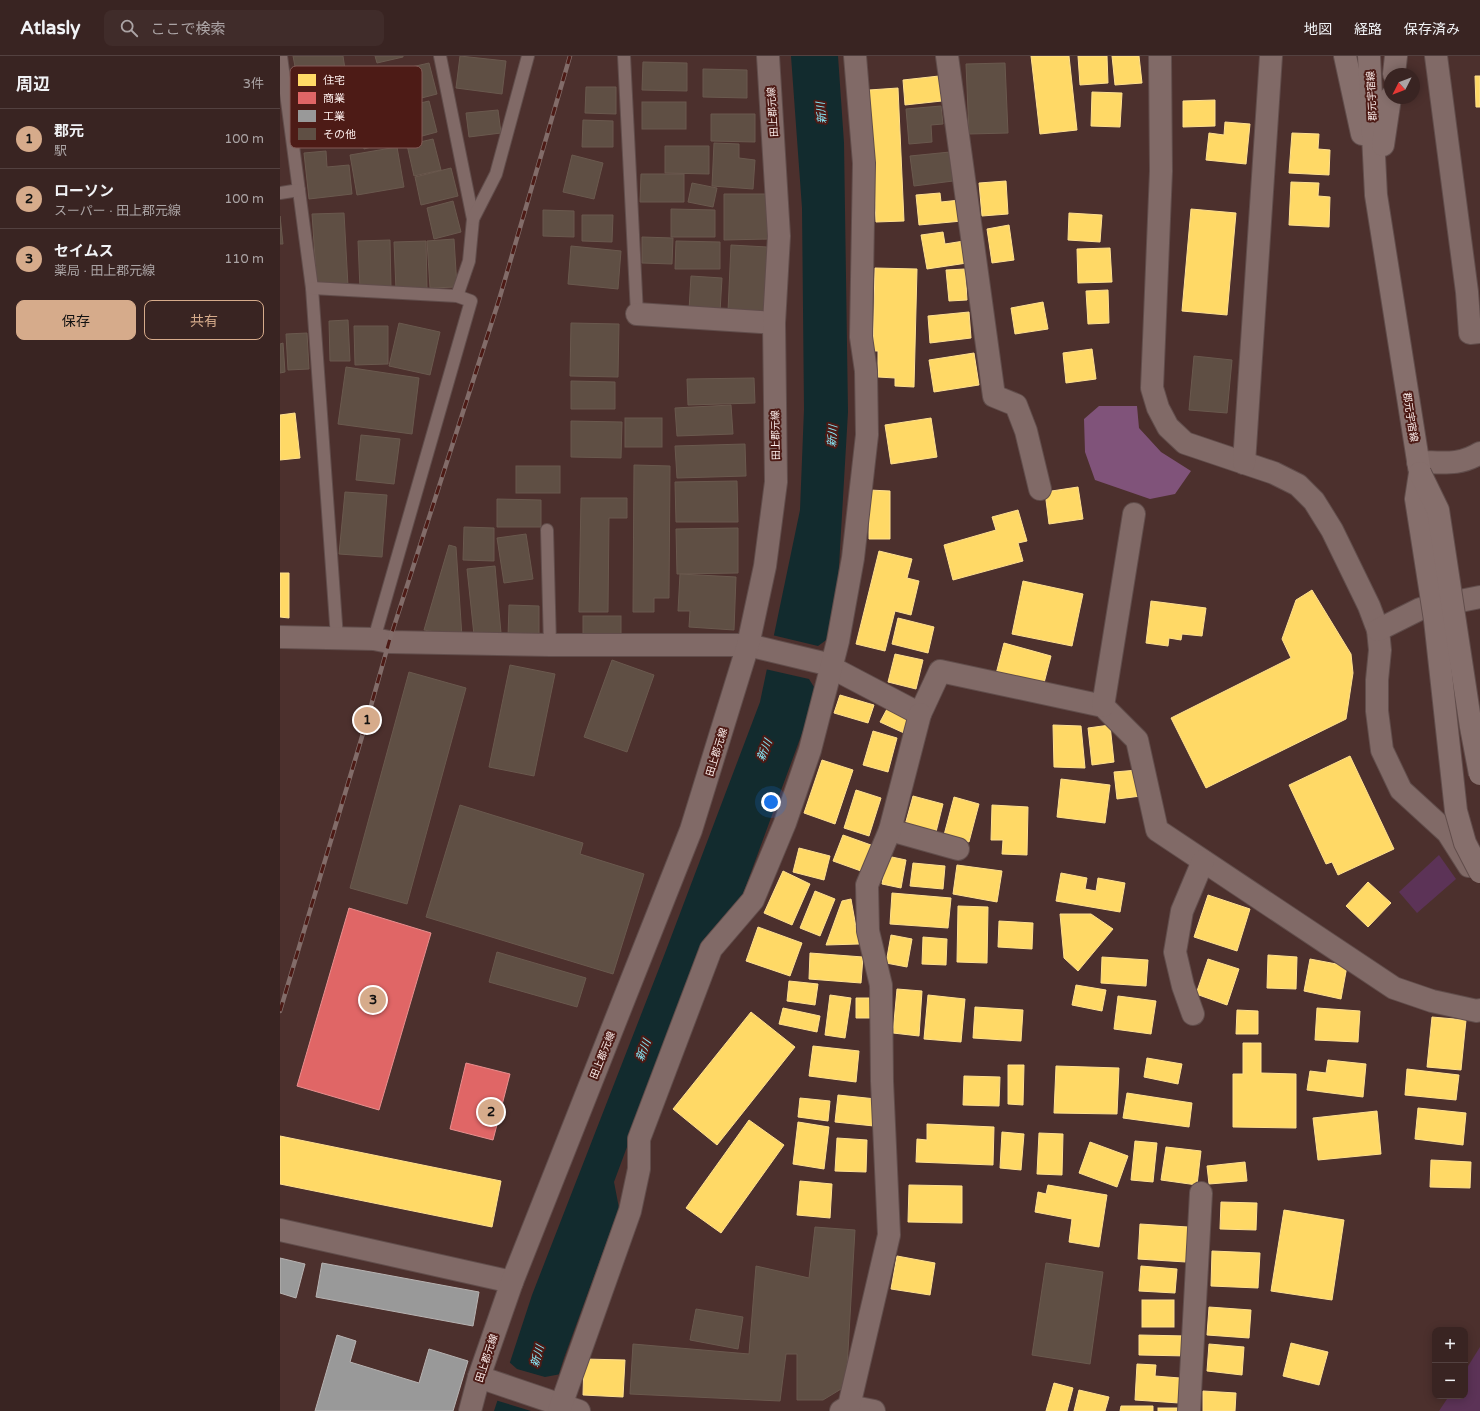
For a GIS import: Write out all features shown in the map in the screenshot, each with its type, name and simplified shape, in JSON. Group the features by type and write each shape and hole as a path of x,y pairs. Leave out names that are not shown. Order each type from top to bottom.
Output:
{"street":[{"name":"田上郡元線","path":"470,1411 483,1378 512,1282 691,830 753,647 776,482 774,323 779,236 768,56"},
{"path":"483,1378 564,1407 630,1211 640,1169 639,1139 711,949 754,900 785,823 810,750 828,665 838,642 853,558 867,435 866,371 861,337 864,163 855,56"},
{"path":"947,56 994,396 1016,405 1026,431 1040,489"},
{"path":"1160,56 1161,171 1152,388 1158,408 1168,427 1185,443 1274,473 1298,485 1314,501 1335,536 1369,606 1378,630 1380,650 1377,680 1377,711 1382,750 1401,790 1448,833 1479,878"},
{"path":"1244,463 1270,56"},
{"path":"1345,56 1376,195"},
{"name":"郡元宇宿線","path":"1369,56 1376,195 1419,468 1438,510 1471,727 1480,774"},
{"path":"1395,68 1396,56"},
{"path":"1436,56 1473,291 1470,333 1480,332"},
{"path":"1376,195 1389,104"},
{"path":"637,314 774,323"},
{"path":"1479,878 1465,843 1456,811 1435,620 1416,499 1419,468 1457,463 1470,459 1480,453"},
{"path":"1103,706 1134,514"},
{"path":"1378,630 1420,609 1480,597"},
{"path":"280,637 374,639 389,642 753,647 828,665 920,714"},
{"path":"874,1411 845,1409 889,1235 882,1081 881,985 868,931 867,885 890,830 920,714 940,671 1103,706 1137,740 1157,830 1394,988 1432,1001 1477,1011 1480,1010"},
{"path":"890,830 958,849"},
{"path":"1193,1014 1183,986 1175,952 1182,911 1203,861"},
{"path":"1189,1411 1201,1193"},
{"path":"280,1230 512,1282"}],"lane":[{"path":"281,56 290,123"},
{"path":"440,56 474,219 469,261 457,296"},
{"path":"474,219 496,174 528,56"},
{"path":"624,56 637,314"},
{"path":"293,148 312,288 337,638"},
{"path":"280,193 299,190"},
{"path":"312,288 457,296 471,301 374,639"},
{"path":"547,530 550,645"}],"shaded area":[{"path":"1099,406 1137,406 1139,428 1161,452 1191,471 1175,494 1150,499 1095,480 1085,452 1084,419"},
{"path":"1439,855 1456,879 1417,913 1399,892"},
{"path":"1480,1347 1480,1411 1439,1411 1447,1399 1468,1399 1468,1366"}],"water":[{"name":"新川","path":"791,56 838,56 844,143 848,412 837,600 812,706 743,894 704,939 614,1182 619,1208 564,1358 547,1411 494,1411 532,1295 665,953 760,702 800,510 804,409 802,208"}],"pier":[{"path":"772,635 818,646 829,638 814,687 809,679 765,669"},
{"path":"508,1361 517,1369 545,1377 561,1374 549,1411 531,1411 495,1400"}],"building: 住宅":[{"path":"1031,56 1069,56 1077,130 1040,134"},
{"path":"1078,56 1107,56 1108,83 1080,85"},
{"path":"1112,56 1139,56 1142,83 1115,85"},
{"path":"939,76 942,101 905,105 903,80"},
{"path":"1475,76 1480,76 1480,107 1476,107"},
{"path":"898,88 904,221 876,222 869,90"},
{"path":"1092,92 1122,93 1120,127 1091,126"},
{"path":"1215,100 1215,126 1183,127 1183,101"},
{"path":"1225,122 1250,124 1246,164 1206,160 1209,133 1224,135"},
{"path":"1292,133 1319,134 1318,149 1330,150 1329,175 1289,173"},
{"path":"1006,181 1008,214 982,216 979,183"},
{"path":"1291,182 1319,183 1318,196 1330,197 1329,227 1289,225"},
{"path":"940,193 941,202 960,200 962,221 919,225 916,195"},
{"path":"1191,209 1236,213 1227,315 1182,311"},
{"path":"1069,213 1102,215 1100,242 1068,240"},
{"path":"1009,225 1014,260 992,263 987,229"},
{"path":"943,232 945,244 964,241 967,263 927,269 921,235"},
{"path":"1110,248 1112,282 1078,283 1077,249"},
{"path":"875,268 917,269 914,387 895,386 895,378 878,377 878,351 873,351"},
{"path":"965,269 967,300 949,301 946,270"},
{"path":"1108,290 1109,323 1088,324 1086,291"},
{"path":"1043,302 1048,329 1015,334 1011,308"},
{"path":"969,312 971,338 930,343 928,316"},
{"path":"1092,349 1096,379 1066,383 1063,353"},
{"path":"974,353 979,385 934,392 929,360"},
{"path":"295,413 300,458 280,460 280,415"},
{"path":"931,418 937,457 891,464 885,425"},
{"path":"1078,487 1083,519 1049,524 1045,492"},
{"path":"869,490 890,491 890,539 869,539"},
{"path":"1018,510 1027,541 1018,543 1023,561 953,580 944,545 996,530 992,517"},
{"path":"879,551 912,559 907,578 919,581 911,615 895,611 885,651 856,644"},
{"path":"280,573 289,573 289,618 280,617"},
{"path":"1023,581 1083,594 1072,646 1012,634"},
{"path":"1312,590 1351,654 1353,673 1346,719 1206,788 1171,718 1291,658 1282,639 1296,600"},
{"path":"1151,601 1206,608 1202,636 1182,634 1181,640 1169,638 1168,646 1146,643"},
{"path":"898,618 934,627 928,653 892,644"},
{"path":"1004,643 1051,656 1043,687 996,674"},
{"path":"895,654 923,660 916,689 888,682"},
{"path":"840,695 874,705 868,723 834,713"},
{"path":"887,709 910,721 904,733 880,722"},
{"path":"1053,725 1081,726 1085,768 1054,767"},
{"path":"1110,725 1114,762 1092,765 1088,728"},
{"path":"873,731 897,738 888,772 863,765"},
{"path":"1350,756 1394,849 1338,875 1332,862 1326,864 1289,785"},
{"path":"822,760 853,770 835,824 804,813"},
{"path":"1138,770 1141,796 1117,799 1114,772"},
{"path":"1061,779 1110,785 1105,823 1057,817"},
{"path":"856,790 881,798 869,836 844,828"},
{"path":"913,796 943,804 936,832 905,825"},
{"path":"954,797 979,804 969,842 944,835"},
{"path":"992,805 1028,807 1027,855 1002,854 1003,840 991,840"},
{"path":"843,835 871,845 861,871 833,861"},
{"path":"799,848 830,856 824,880 793,872"},
{"path":"887,856 906,860 901,888 882,884"},
{"path":"913,863 945,866 943,889 910,886"},
{"path":"957,865 1002,871 997,902 953,894"},
{"path":"783,871 810,884 792,925 764,913"},
{"path":"1061,873 1087,878 1085,889 1096,891 1098,878 1125,883 1120,912 1056,901"},
{"path":"1368,882 1391,903 1368,927 1346,906"},
{"path":"815,891 835,899 820,936 800,928"},
{"path":"892,893 951,898 948,928 890,924"},
{"path":"1208,895 1250,909 1237,951 1194,937"},
{"path":"851,899 859,944 826,945 842,901"},
{"path":"958,906 988,907 987,963 957,962"},
{"path":"1060,914 1091,914 1113,929 1078,971 1064,958"},
{"path":"999,921 1033,923 1032,949 998,947"},
{"path":"758,927 802,943 790,976 746,961"},
{"path":"891,935 912,939 907,967 886,963"},
{"path":"923,937 947,939 946,965 922,964"},
{"path":"810,953 863,957 861,983 809,979"},
{"path":"1268,955 1297,957 1296,989 1267,988"},
{"path":"1102,957 1148,960 1146,986 1101,983"},
{"path":"1208,959 1239,969 1227,1005 1196,994"},
{"path":"1310,959 1347,966 1341,999 1304,991"},
{"path":"789,981 818,984 815,1005 787,1001"},
{"path":"1076,985 1106,990 1102,1011 1072,1005"},
{"path":"897,989 922,991 919,1036 893,1033"},
{"path":"830,995 851,998 845,1038 825,1035"},
{"path":"928,995 965,999 961,1042 924,1039"},
{"path":"1118,996 1156,1001 1151,1034 1114,1029"},
{"path":"856,998 875,998 874,1018 856,1018"},
{"path":"975,1007 1023,1010 1021,1041 973,1038"},
{"path":"783,1008 820,1016 817,1032 779,1024"},
{"path":"1317,1008 1360,1011 1358,1042 1315,1040"},
{"path":"1237,1010 1258,1011 1258,1034 1236,1034"},
{"path":"751,1012 795,1047 717,1145 673,1109"},
{"path":"1432,1017 1466,1020 1461,1070 1427,1067"},
{"path":"1243,1043 1261,1043 1261,1073 1296,1074 1296,1128 1233,1127 1233,1074 1243,1074"},
{"path":"813,1046 859,1051 856,1082 809,1076"},
{"path":"1147,1058 1182,1064 1178,1084 1144,1077"},
{"path":"1328,1060 1366,1064 1363,1097 1307,1090 1310,1071 1326,1073"},
{"path":"1008,1065 1024,1065 1023,1105 1008,1104"},
{"path":"1056,1066 1119,1068 1117,1114 1054,1113"},
{"path":"1407,1069 1459,1075 1456,1100 1405,1095"},
{"path":"964,1076 1000,1077 999,1106 963,1105"},
{"path":"1127,1093 1192,1103 1189,1127 1123,1118"},
{"path":"838,1095 876,1099 874,1126 835,1122"},
{"path":"800,1098 830,1101 828,1121 798,1117"},
{"path":"1418,1108 1466,1113 1463,1145 1415,1139"},
{"path":"1377,1111 1381,1154 1318,1160 1313,1118"},
{"path":"749,1120 784,1145 721,1233 686,1208"},
{"path":"798,1122 829,1127 824,1169 793,1164"},
{"path":"927,1124 994,1127 993,1165 916,1162 917,1139 927,1140"},
{"path":"1002,1132 1024,1134 1021,1170 1000,1168"},
{"path":"1039,1133 1063,1134 1062,1175 1037,1174"},
{"path":"280,1136 501,1181 492,1227 280,1184"},
{"path":"837,1138 867,1140 866,1172 835,1171"},
{"path":"1135,1141 1157,1143 1153,1182 1131,1180"},
{"path":"1090,1142 1128,1156 1117,1187 1079,1173"},
{"path":"1166,1147 1201,1151 1197,1185 1161,1180"},
{"path":"1431,1160 1471,1162 1470,1188 1430,1187"},
{"path":"1245,1162 1247,1181 1209,1184 1207,1166"},
{"path":"800,1181 832,1184 830,1218 797,1215"},
{"path":"909,1185 962,1186 962,1223 908,1222"},
{"path":"1048,1185 1107,1195 1099,1247 1069,1242 1072,1219 1035,1212 1038,1192 1046,1194"},
{"path":"1221,1202 1257,1203 1256,1230 1220,1229"},
{"path":"1284,1210 1344,1220 1332,1300 1271,1291"},
{"path":"1140,1224 1188,1227 1186,1262 1138,1259"},
{"path":"1212,1251 1260,1253 1258,1288 1211,1286"},
{"path":"897,1256 935,1263 930,1295 891,1289"},
{"path":"1141,1266 1177,1269 1175,1293 1139,1291"},
{"path":"1142,1300 1174,1300 1174,1327 1142,1327"},
{"path":"1209,1307 1251,1310 1249,1338 1207,1335"},
{"path":"1139,1335 1187,1336 1187,1356 1139,1355"},
{"path":"1291,1343 1328,1352 1319,1385 1283,1376"},
{"path":"1209,1344 1244,1347 1242,1375 1207,1371"},
{"path":"584,1359 625,1360 623,1397 583,1395"},
{"path":"1137,1364 1156,1365 1155,1376 1180,1378 1179,1403 1135,1400"},
{"path":"1054,1383 1073,1388 1067,1411 1046,1411"},
{"path":"1079,1390 1109,1397 1105,1411 1074,1411"},
{"path":"1203,1391 1236,1393 1235,1411 1203,1411"},
{"path":"1121,1406 1153,1406 1153,1411 1120,1411"},
{"path":"1158,1408 1180,1408 1180,1411 1158,1411"}],"building: 商業":[{"path":"349,908 431,933 379,1110 297,1086"},
{"path":"466,1063 510,1074 493,1140 450,1129"}],"building: 工業":[{"path":"280,1258 305,1264 296,1298 280,1293"},
{"path":"322,1263 479,1292 473,1326 316,1297"},
{"path":"337,1335 356,1341 350,1362 419,1383 429,1349 468,1361 453,1411 315,1411"}],"building: その他":[{"path":"293,56 343,56 345,66 295,66"},
{"path":"375,56 403,56 403,57 377,63"},
{"path":"460,56 506,61 502,94 456,88"},
{"path":"643,62 687,63 687,91 642,90"},
{"path":"429,63 437,94 422,98 422,66 416,66"},
{"path":"1005,63 1008,133 969,134 966,64"},
{"path":"703,69 747,70 747,98 703,97"},
{"path":"586,87 616,87 616,114 585,113"},
{"path":"429,101 437,132 422,136 422,103"},
{"path":"642,102 686,102 686,129 642,129"},
{"path":"941,106 943,124 931,125 932,142 909,144 906,109"},
{"path":"498,110 501,133 469,137 466,113"},
{"path":"711,114 755,114 755,142 711,141"},
{"path":"583,120 613,121 613,147 582,147"},
{"path":"433,139 441,170 414,176 408,148 422,148 422,142"},
{"path":"714,143 739,144 739,158 755,160 753,189 712,186"},
{"path":"665,146 709,146 709,174 665,173"},
{"path":"397,148 404,187 357,195 350,155"},
{"path":"326,151 327,167 349,165 352,194 309,199 304,153"},
{"path":"950,152 953,181 914,186 910,156"},
{"path":"572,155 603,163 594,199 563,192"},
{"path":"451,168 458,196 421,205 415,177"},
{"path":"641,174 684,174 684,202 640,202"},
{"path":"692,183 717,188 713,207 688,202"},
{"path":"724,194 769,194 769,239 724,240"},
{"path":"453,201 461,232 434,239 427,208"},
{"path":"671,209 715,210 715,237 671,237"},
{"path":"543,210 574,211 574,237 543,236"},
{"path":"344,213 348,286 317,287 312,214"},
{"path":"582,215 613,215 612,242 582,241"},
{"path":"280,216 283,244 280,244"},
{"path":"642,237 673,238 672,264 642,263"},
{"path":"454,239 457,287 430,288 427,241"},
{"path":"390,240 391,287 360,289 358,241"},
{"path":"426,241 427,288 396,290 394,242"},
{"path":"676,241 720,242 720,269 675,269"},
{"path":"731,245 767,247 765,313 728,311"},
{"path":"571,246 621,251 618,289 568,284"},
{"path":"691,276 722,278 720,312 689,310"},
{"path":"348,320 350,361 330,361 329,321"},
{"path":"399,323 440,332 430,375 389,366"},
{"path":"571,323 619,324 618,377 570,376"},
{"path":"354,326 388,326 388,364 355,365"},
{"path":"307,333 309,369 288,370 286,334"},
{"path":"283,343 285,372 280,373 280,344"},
{"path":"1194,356 1232,360 1227,413 1189,410"},
{"path":"346,367 419,378 412,434 338,424"},
{"path":"754,378 755,403 688,405 687,379"},
{"path":"571,381 615,382 615,409 571,409"},
{"path":"731,405 733,434 677,436 675,408"},
{"path":"625,418 662,418 662,447 625,447"},
{"path":"571,421 622,422 621,458 571,457"},
{"path":"361,435 400,439 394,484 356,480"},
{"path":"745,444 746,476 677,478 675,446"},
{"path":"634,465 670,466 669,598 654,598 654,612 633,612"},
{"path":"516,466 560,466 560,493 516,493"},
{"path":"737,481 738,522 676,522 675,482"},
{"path":"345,492 387,495 382,557 339,554"},
{"path":"581,498 627,498 627,518 609,518 608,612 579,612"},
{"path":"497,499 541,500 541,527 497,527"},
{"path":"464,527 494,528 494,561 463,560"},
{"path":"738,528 738,573 677,574 676,529"},
{"path":"526,534 533,579 504,583 497,538"},
{"path":"449,545 456,547 462,637 424,630"},
{"path":"495,566 501,633 474,635 467,569"},
{"path":"680,574 736,577 734,630 689,627 690,611 678,611"},
{"path":"509,605 539,606 539,638 508,637"},
{"path":"583,616 621,616 621,639 583,639"},
{"path":"612,660 654,675 627,752 584,737"},
{"path":"510,665 555,674 534,776 489,767"},
{"path":"409,672 466,688 407,904 350,888"},
{"path":"460,805 583,843 580,854 644,874 613,974 426,917"},
{"path":"497,952 586,978 577,1007 489,982"},
{"path":"815,1227 855,1230 846,1386 823,1400 797,1400 797,1354 786,1354 780,1401 630,1394 633,1344 749,1354 756,1266 809,1278"},
{"path":"1046,1263 1103,1272 1090,1364 1032,1355"},
{"path":"696,1309 743,1317 738,1349 690,1340"}],"railway":[{"path":"280,1011 389,642 499,300 570,56"}],"place":[{"name":"郡元","path":"367,720"},
{"name":"セイムス","path":"373,1000"},
{"name":"ローソン","path":"491,1112"}]}
